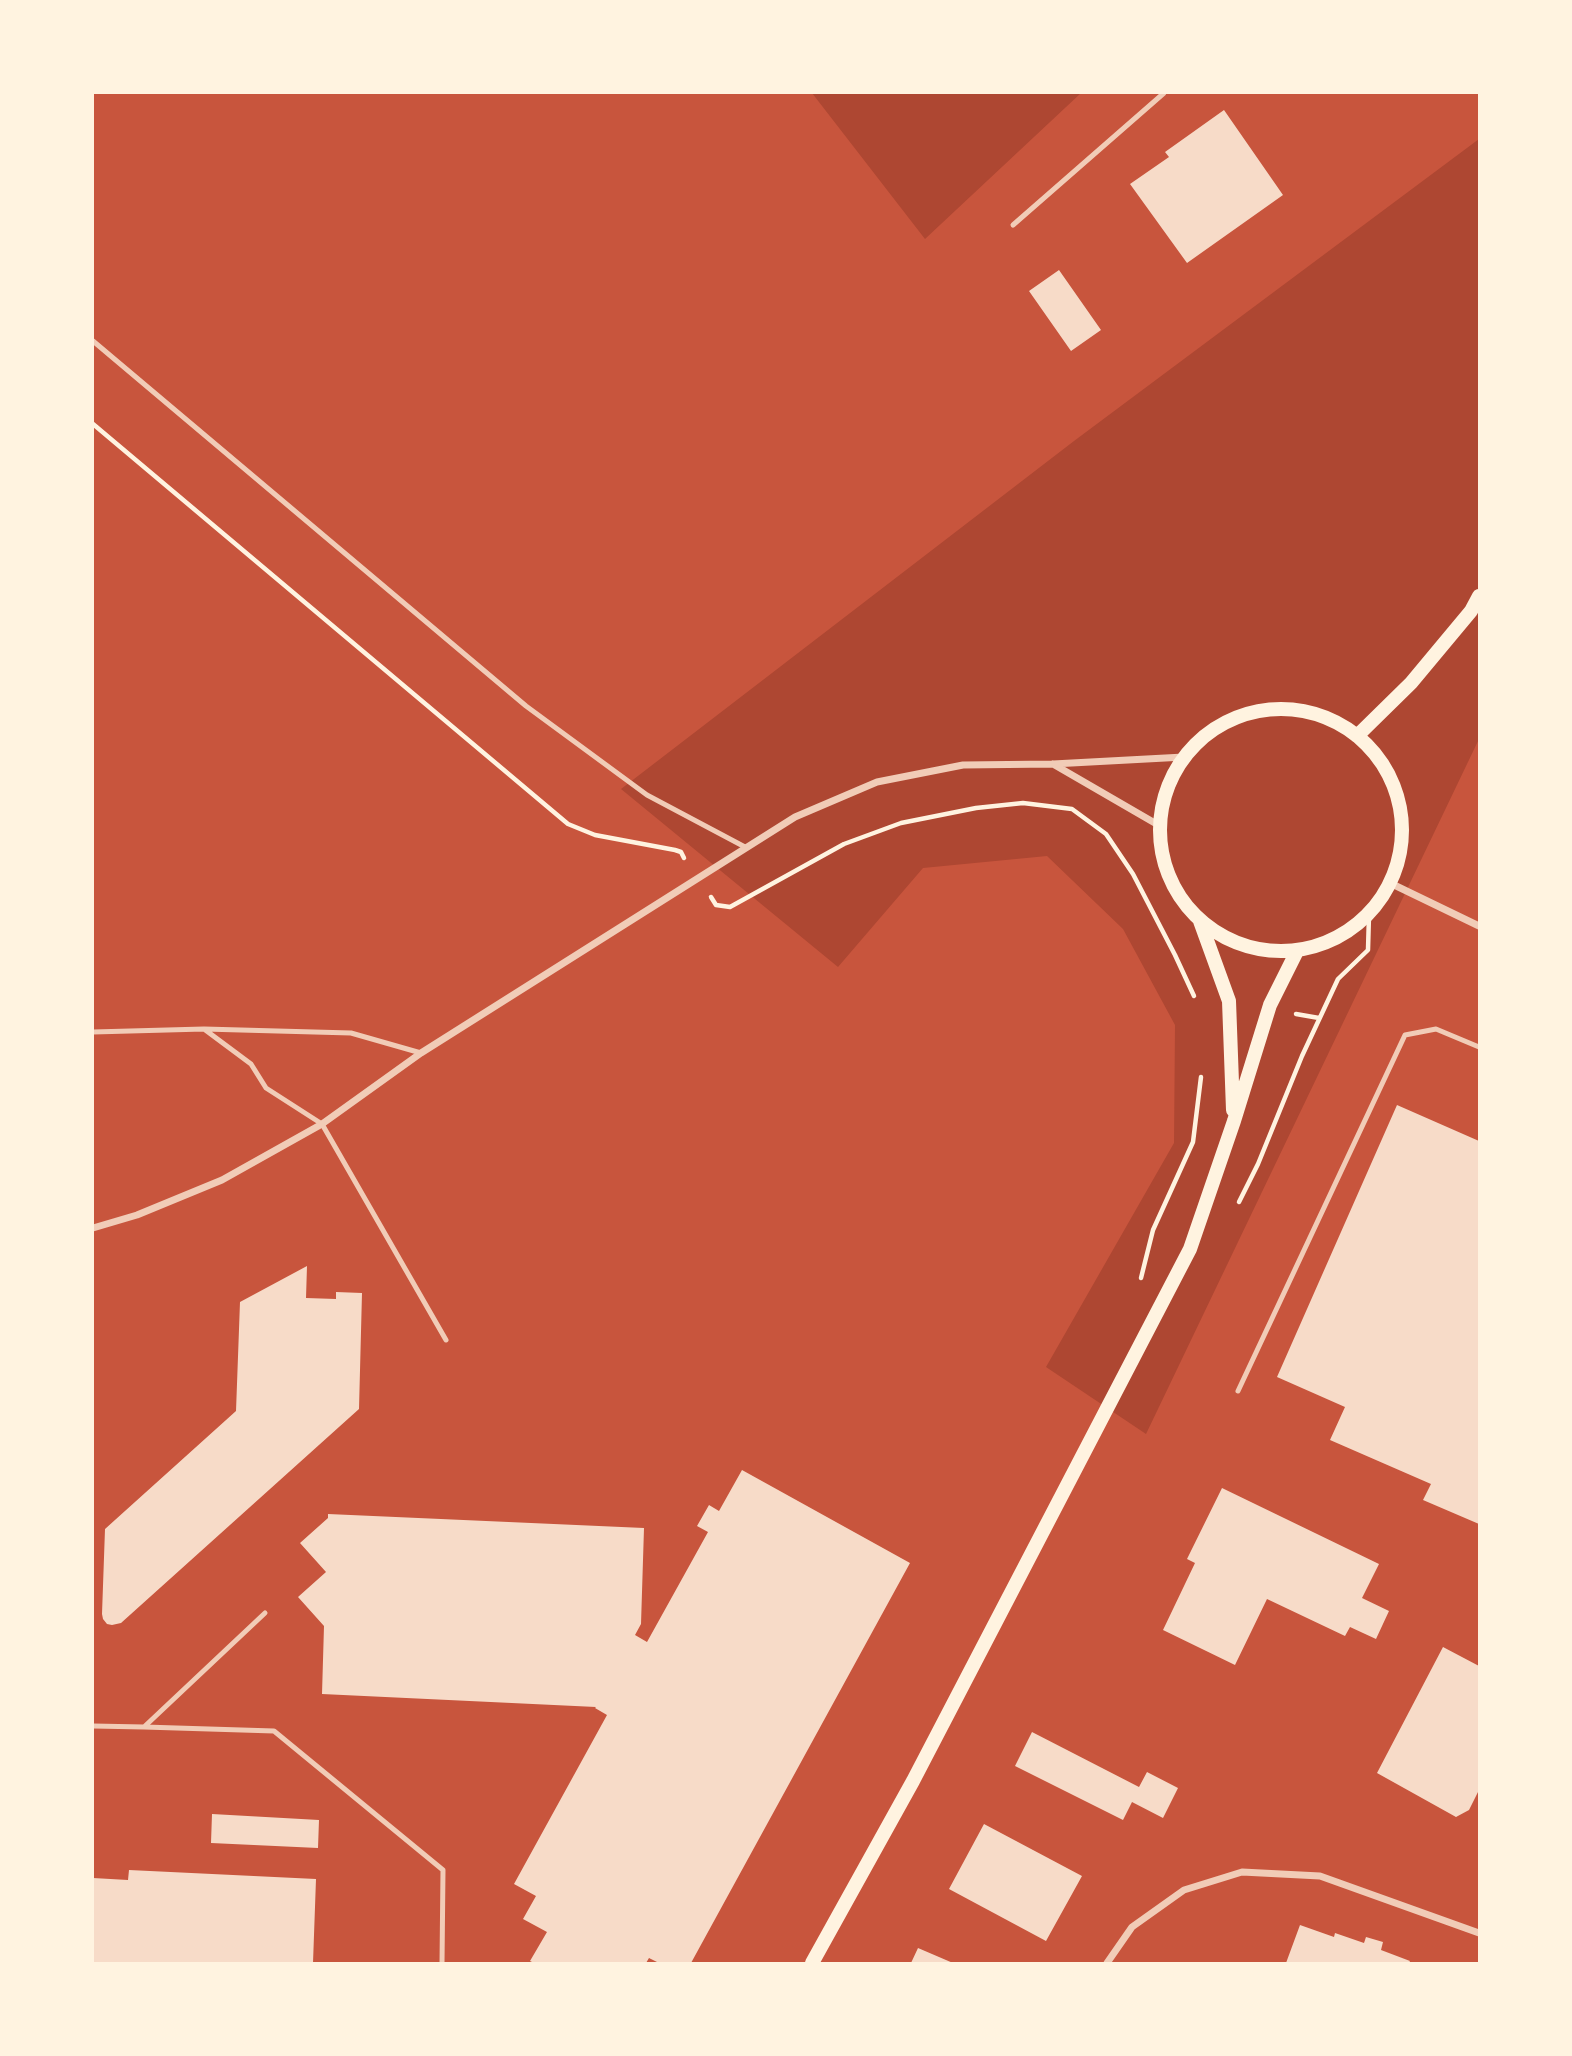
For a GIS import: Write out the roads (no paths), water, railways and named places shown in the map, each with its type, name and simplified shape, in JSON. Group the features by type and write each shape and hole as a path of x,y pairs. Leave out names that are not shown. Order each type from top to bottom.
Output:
{"main road":[{"path":"1357,736 1411,684 1471,611 1479,596"},
{"path":"1286,709 1323,716 1357,736 1384,766 1400,804 1402,844 1390,883 1369,915 1336,939 1297,951 1245,947 1200,921 1182,901 1169,878 1161,852 1160,826 1167,789 1184,757 1212,730 1247,713 1286,709"},
{"path":"1200,921 1229,1001 1234,1121"},
{"path":"812,1963 913,1781 1190,1249 1270,1005 1297,951"}],"street":[{"path":"93,1228 137,1215 222,1180 322,1124 421,1053 795,817 877,782 963,765 1053,764 1184,757"},
{"path":"1053,764 1160,826"},
{"path":"1390,883 1479,926"},
{"path":"1107,1963 1132,1927 1184,1890 1242,1872 1320,1876 1479,1933"}],"lane":[{"path":"1013,225 1164,93"},
{"path":"93,341 526,706 647,795 746,847"},
{"path":"93,1031 204,1029 351,1033 421,1053"},
{"path":"204,1029 251,1063 266,1088 322,1124 446,1340"},
{"path":"1238,1391 1405,1035 1436,1029 1479,1047"},
{"path":"144,1727 265,1613"},
{"path":"93,1726 274,1731 443,1870 442,1963"}]}
